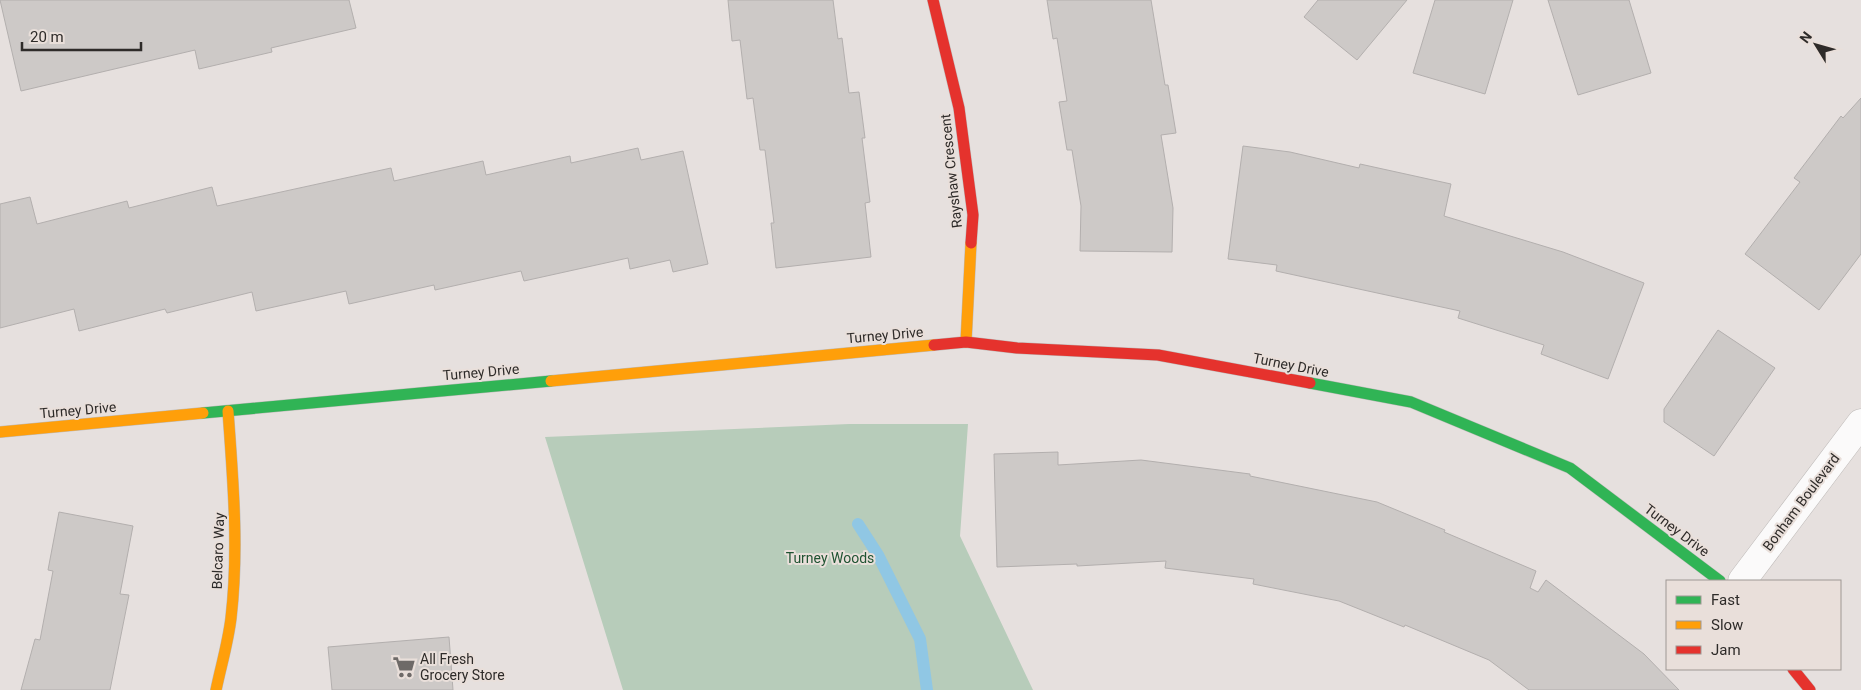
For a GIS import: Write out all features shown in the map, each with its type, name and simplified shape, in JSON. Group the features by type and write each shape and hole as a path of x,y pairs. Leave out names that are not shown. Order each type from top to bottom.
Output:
{"street":[{"name":"Rayshaw Crescent","path":"933,0 960,108 973,215 966,342"},
{"name":"Turney Drive","path":"0,432 966,342 1017,348 1158,355 1411,402 1570,468 1719,580"},
{"name":"Belcaro Way","path":"216,690 226,648 234,576 235,500 228,411"},
{"name":"Bonham Boulevard","path":"1743,580 1861,423"},
{"path":"1794,670 1810,690"}],"green space":[{"name":"Turney Woods","path":"849,424 968,424 960,536 1033,690 623,690 545,437"}],"building":[{"path":"0,0 349,0 356,28 271,48 272,52 199,69 195,50 21,91"},
{"path":"728,0 833,0 838,39 842,38 849,93 859,92 865,138 862,138 870,202 865,203 871,257 776,268 771,223 774,223 765,150 760,150 753,98 747,99 740,40 732,41"},
{"path":"1047,0 1151,0 1165,85 1168,85 1176,133 1161,135 1173,208 1172,252 1080,251 1081,206 1072,150 1067,150 1059,102 1067,101 1057,38 1053,39"},
{"path":"1318,0 1407,0 1357,60 1304,17"},
{"path":"1435,0 1513,0 1485,94 1413,73"},
{"path":"1548,0 1629,0 1651,73 1578,95"},
{"path":"1861,98 1861,254 1819,310 1745,254 1800,182 1794,178 1841,116 1843,118"},
{"path":"1243,146 1290,152 1359,168 1360,164 1451,184 1444,216 1563,252 1644,283 1608,379 1541,354 1544,345 1458,318 1460,311 1276,271 1277,265 1228,259"},
{"path":"638,148 641,160 683,151 708,264 673,272 670,260 630,269 628,258 524,281 521,271 435,290 434,285 349,304 346,291 256,311 252,292 167,313 165,309 79,331 74,309 0,328 0,204 30,197 37,224 127,201 129,208 212,187 217,206 391,168 394,181 483,161 486,175 570,156 571,163"},
{"path":"1718,330 1775,368 1714,456 1664,422 1664,409"},
{"path":"1058,452 1058,465 1141,460 1250,474 1250,476 1377,502 1536,571 1530,588 1538,592 1546,580 1644,654 1679,690 1529,690 1489,660 1405,625 1404,627 1339,601 1253,584 1254,579 1165,568 1166,561 1077,566 1077,564 997,567 994,454"},
{"path":"59,512 133,526 120,594 129,595 110,690 21,690 35,639 40,640 53,571 48,570"},
{"path":"449,637 453,690 332,690 328,647"}],"waterway":[{"path":"858,524 878,555 920,639 927,690"}],"traffic: fast":[{"path":"203,413 551,381"},
{"path":"1310,383 1411,402 1570,468 1719,580"}],"traffic: slow":[{"path":"966,342 971,243"},
{"path":"551,381 934,345"},
{"path":"216,690 230,627 235,566 232,463 228,411"},
{"path":"0,432 203,413"}],"traffic: jam":[{"path":"933,0 959,108 973,215 971,243"},
{"path":"934,345 966,342 1017,348 1158,355 1310,383"},
{"path":"1794,670 1810,690"}],"place":[{"name":"All Fresh Grocery Store","path":"404,667"}]}
